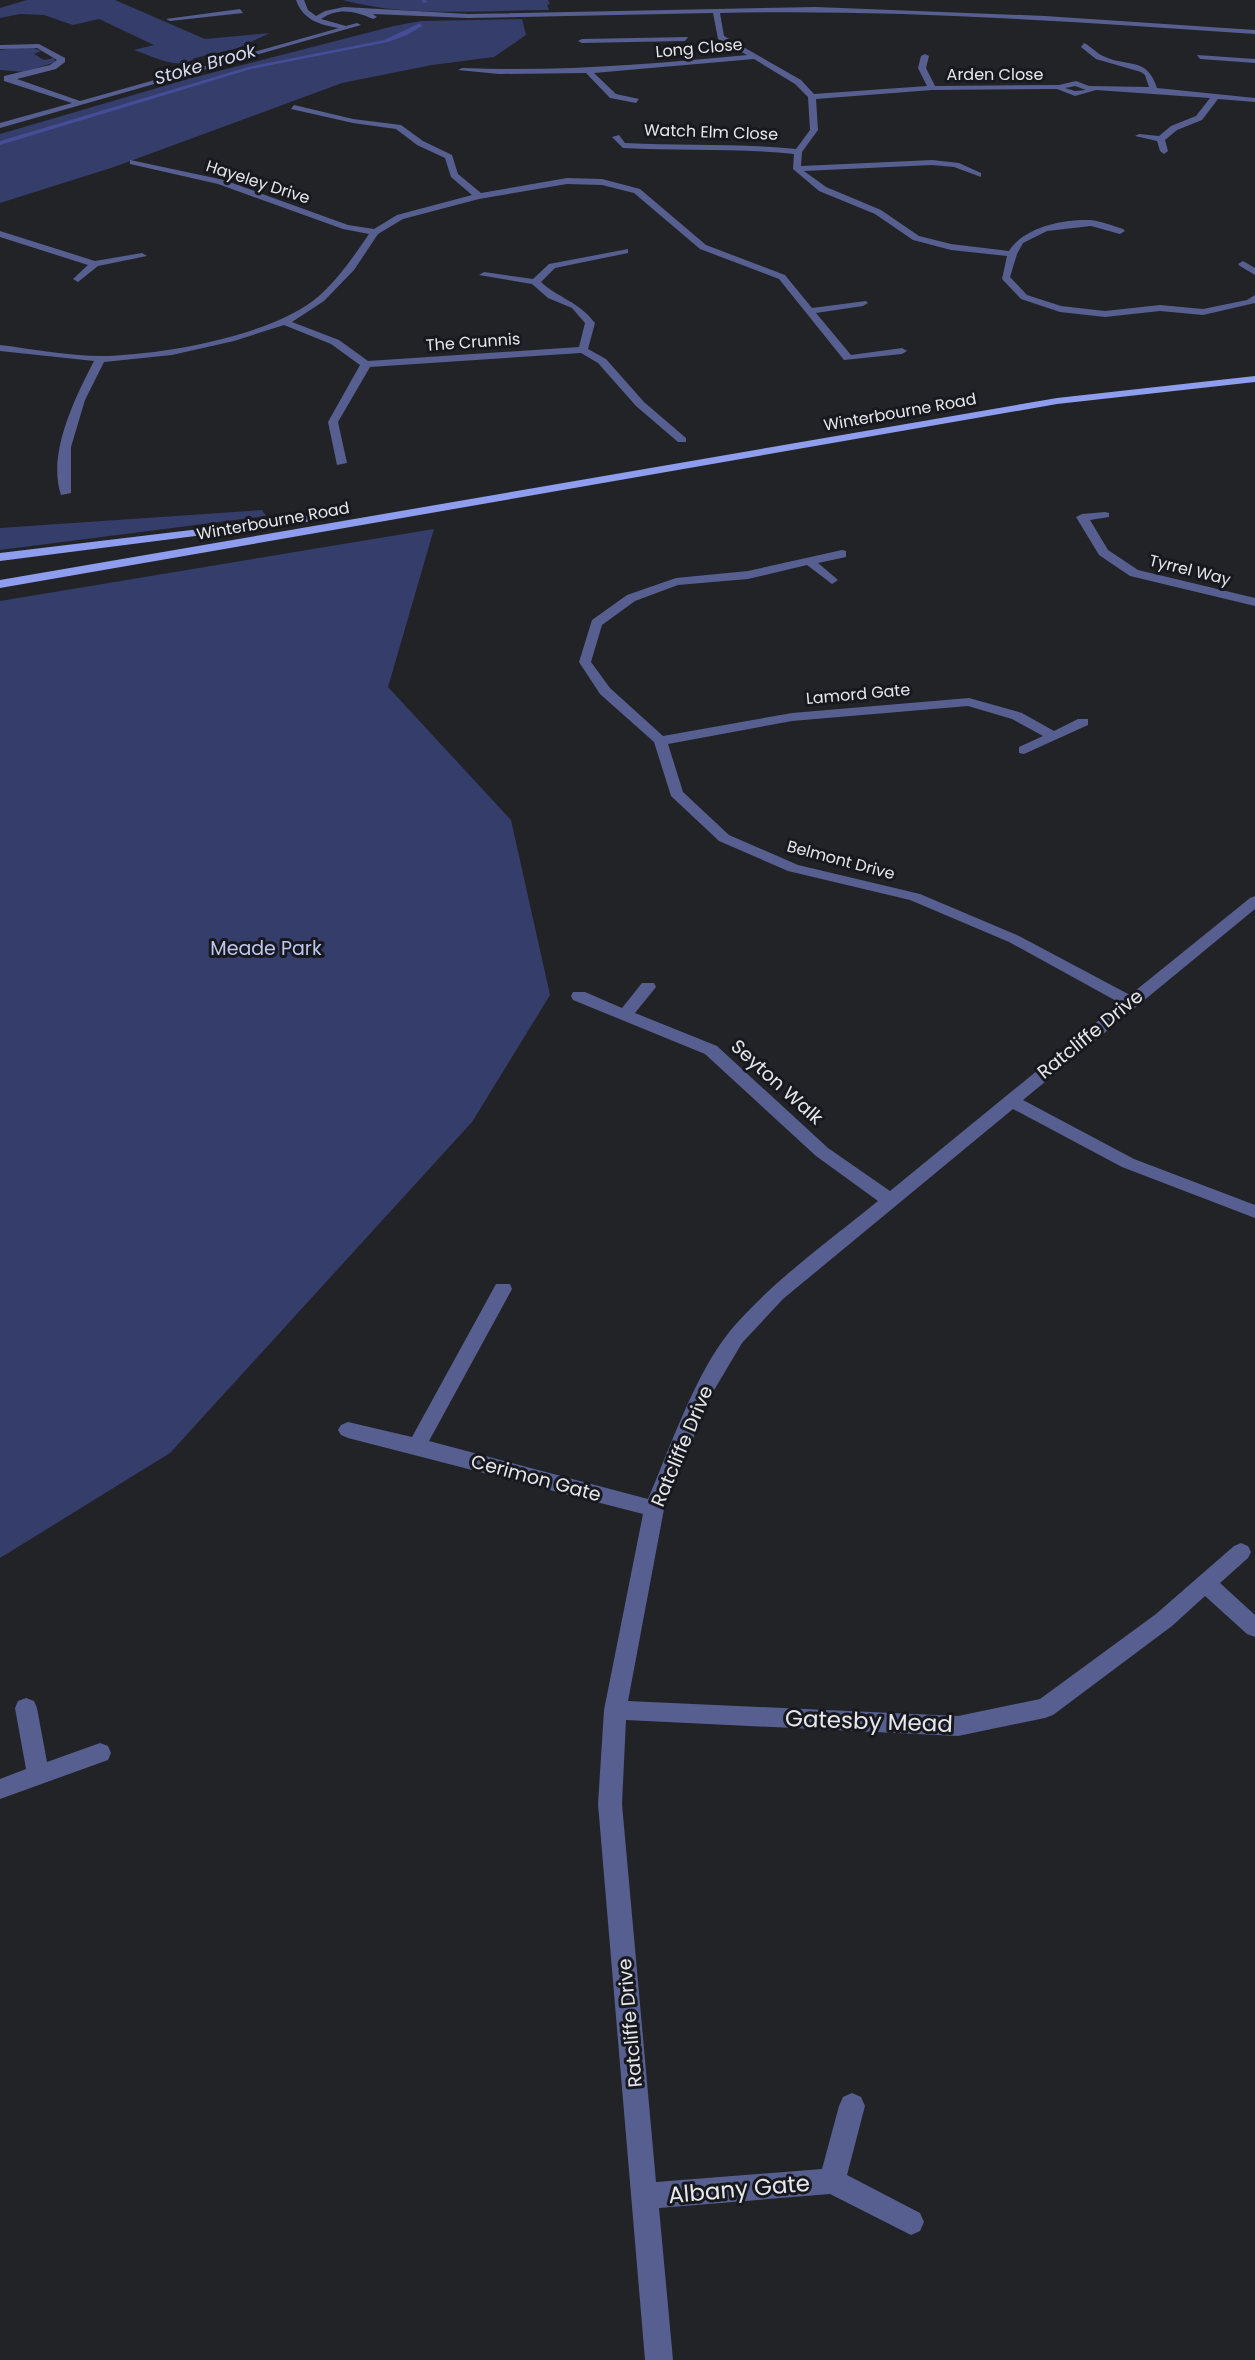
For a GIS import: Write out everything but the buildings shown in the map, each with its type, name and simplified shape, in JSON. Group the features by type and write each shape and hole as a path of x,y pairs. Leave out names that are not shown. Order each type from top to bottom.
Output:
{"main road":[{"name":"Winterbourne Road","path":"0,584 1056,401 1255,379"},
{"name":"Winterbourne Road","path":"0,557 551,488"}],"street":[{"path":"300,0 307,12 317,21 339,26 357,25"},
{"path":"853,0 854,12"},
{"path":"710,2 737,1"},
{"path":"322,3 349,10 432,16"},
{"path":"294,41 325,13 349,10"},
{"path":"170,19 200,11 240,11"},
{"path":"363,11 372,15 368,22"},
{"path":"0,126 368,22 432,16 716,12 819,14 825,11 1033,18 1255,33"},
{"path":"716,12 721,37 798,82 812,97"},
{"name":"Long Close","path":"582,41 685,39"},
{"name":"Long Close","path":"629,42 635,50"},
{"path":"1084,45 1099,57 1144,70 1149,74 1154,90"},
{"path":"0,47 39,46 62,60 53,67 4,78"},
{"name":"Arden Close","path":"925,56 922,68 932,88"},
{"name":"Long Close","path":"463,70 523,74 589,72 754,57"},
{"path":"1200,57 1255,61"},
{"name":"Long Close","path":"641,58 647,67"},
{"path":"486,72 493,64"},
{"path":"589,72 609,97 636,101"},
{"path":"4,78 79,103"},
{"name":"Arden Close","path":"812,97 932,88 1059,87 1067,92 1078,93 1091,91 1091,88 1154,90 1255,100"},
{"path":"1139,136 1161,139 1174,128 1199,118 1216,96"},
{"name":"Watch Elm Close","path":"797,169 798,152 814,130 812,97"},
{"path":"314,112 328,105"},
{"path":"294,107 398,127 420,143 449,157 454,174 479,196"},
{"name":"Watch Elm Close","path":"616,137 623,145"},
{"path":"1161,139 1164,150"},
{"name":"Watch Elm Close","path":"610,150 623,145 694,149 740,146 798,152"},
{"name":"Hayeley Drive","path":"132,162 221,182 346,227 375,232"},
{"path":"797,169 928,162 968,168 978,175"},
{"path":"797,169 810,183 832,195 876,210 894,227 916,238 1012,254"},
{"path":"0,348 100,359 172,352 230,340 284,322 321,299 351,268 375,232 400,217 479,196 566,181 602,182 638,191 703,247 782,277 848,358 902,351"},
{"path":"1120,231 1091,223 1045,229 1020,241 1012,254 1005,277 1024,298 1060,309 1105,313 1160,308 1203,312 1253,302"},
{"path":"3,238 95,264 142,256"},
{"path":"535,282 552,266 625,251"},
{"path":"78,279 95,264"},
{"path":"1243,264 1255,272"},
{"path":"484,275 535,282 551,296 575,306 590,323 583,350 602,361 640,404 682,440"},
{"path":"809,311 863,303"},
{"path":"284,322 335,342 366,364 333,422 341,463"},
{"name":"The Crunnis","path":"366,364 583,350"},
{"path":"65,493 65,447 80,400 100,359"},
{"name":"Tyrrel Way","path":"1105,515 1082,517 1103,552 1134,573 1255,603"},
{"path":"660,741 605,691 585,662 596,623 631,598 676,582 748,575 842,554"},
{"path":"810,562 832,580"},
{"name":"Lamord Gate","path":"660,741 792,717 970,702 1017,716 1053,736"},
{"path":"1024,750 1083,722"},
{"name":"Belmont Drive","path":"660,741 676,793 724,838 793,868 915,897 1014,939 1130,1002"},
{"name":"Ratcliffe Drive","path":"659,2360 610,1804 615,1710 654,1509 701,1396 735,1338 776,1294 1255,901"},
{"path":"624,1015 648,987"},
{"name":"Seyton Walk","path":"579,996 710,1050 822,1152 890,1200"},
{"path":"1010,1100 1128,1164 1255,1212"},
{"path":"417,1446 503,1289"},
{"name":"Cerimon Gate","path":"348,1430 654,1509"},
{"name":"Gatesby Mead","path":"615,1710 958,1726 1045,1708 1164,1620 1241,1552"},
{"path":"1205,1583 1255,1628"},
{"path":"26,1708 38,1775"},
{"path":"0,1788 100,1753"},
{"name":"Albany Gate","path":"832,2181 852,2106"},
{"name":"Albany Gate","path":"645,2196 832,2181 911,2222"}],"green space":[{"path":"27,0 115,0 205,39 270,33 238,48 188,62 174,63 134,50 154,45 99,19 73,25 44,15 20,14 0,18 0,8"},
{"path":"343,0 548,0 550,4 547,5 549,10 445,12 393,9"},
{"path":"522,19 526,35 494,57 432,65 342,83 114,167 0,203 0,134 188,79 394,26 421,21"},
{"path":"34,48 41,51 34,54 44,60 54,58 55,62 25,72 0,70 0,50"},
{"path":"262,510 266,516 0,550 0,528"},
{"name":"Meade Park","path":"434,529 388,687 511,820 550,995 472,1122 170,1453 0,1558 0,601"}],"waterway":[{"name":"Stoke Brook","path":"0,143 250,68 386,41 420,25"}]}
